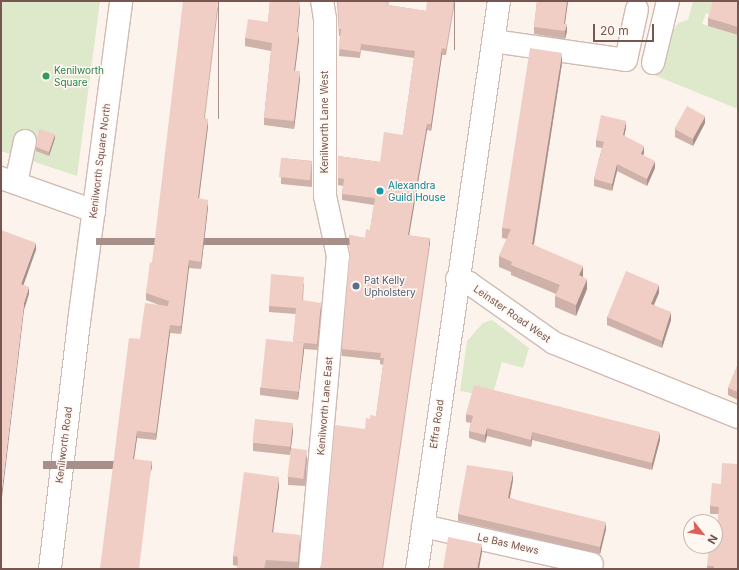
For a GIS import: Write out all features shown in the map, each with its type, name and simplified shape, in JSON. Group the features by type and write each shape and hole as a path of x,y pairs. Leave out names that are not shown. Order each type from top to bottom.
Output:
{"street":[{"name":"Kenilworth Square North","path":"79,322 121,1"},
{"name":"Kenilworth Lane West","path":"322,1 325,19 325,196 336,243"},
{"path":"457,279 499,1"},
{"path":"653,63 668,1"},
{"path":"493,41 626,60 637,9"},
{"path":"25,141 8,180 94,211"},
{"name":"Kenilworth Lane East","path":"310,569 338,256 336,243"},
{"name":"Leinster Road West","path":"457,279 469,283 554,344 738,417"},
{"name":"Effra Road","path":"417,569 457,279"},
{"name":"Kenilworth Road","path":"50,569 79,322"},
{"name":"Le Bas Mews","path":"423,526 592,564"}],"green space":[{"name":"Kenilworth Square","path":"1,1 100,1 77,176 1,151"},
{"path":"693,1 715,1 716,16 706,13 702,24 738,35 738,109 654,75 664,70 671,34 678,23 688,20"},
{"path":"492,320 529,348 523,368 502,362 492,397 460,391 467,341 483,323"}],"building":[{"path":"183,1 218,1 204,118 208,119 198,198 208,200 201,262 189,260 181,326 170,325 156,433 137,431 133,459 152,461 139,569 100,569 129,338 140,339 145,303 168,306 169,301 146,293 150,262 152,263"},
{"path":"270,1 300,2 297,32 299,32 294,71 300,71 294,121 264,118 272,43 245,38 248,19 268,22"},
{"path":"338,1 388,1 387,5 426,11 427,1 454,1 446,49 442,48 431,124 427,124 408,235 430,238 382,569 319,569 322,563 335,425 365,429 366,418 370,419 370,415 376,416 384,358 380,358 381,353 342,349 350,250 349,235 365,238 366,229 370,230 375,198 342,194 344,179 338,178 338,156 380,162 384,132 403,135 415,51 361,44 360,52 339,49 341,29 339,29"},
{"path":"537,1 567,1 564,24 567,24 565,31 534,27"},
{"path":"713,1 738,1 738,27 708,18"},
{"path":"530,48 562,53 532,244 583,266 579,275 587,279 576,305 555,296 560,285 511,265 512,262 499,256 511,229 502,228"},
{"path":"687,106 705,116 693,139 674,129"},
{"path":"601,115 626,121 623,135 644,146 641,154 655,161 647,179 617,164 612,184 594,179 604,142 596,140"},
{"path":"39,129 55,134 49,152 36,147"},
{"path":"281,158 312,161 310,180 279,177"},
{"path":"1,230 36,243 21,284 29,287 24,303 1,498 2,263"},
{"path":"626,271 659,285 651,304 671,312 662,341 607,317"},
{"path":"271,274 304,277 302,300 321,303 317,344 293,342 296,308 269,306"},
{"path":"266,339 304,343 299,392 261,388"},
{"path":"738,364 738,392 728,388"},
{"path":"474,385 660,432 652,463 532,432 531,440 487,428 485,435 469,431 473,416 466,414"},
{"path":"255,419 293,423 290,447 252,443"},
{"path":"291,448 307,450 303,479 287,477"},
{"path":"722,463 738,464 738,569 714,569 714,566 707,566 708,554 723,554 723,514 718,514 719,507 710,506 712,483 721,484"},
{"path":"467,465 513,472 508,498 606,522 600,547 458,514"},
{"path":"244,472 279,477 272,532 300,535 298,562 266,560 264,569 237,569 238,557 233,556"},
{"path":"448,537 482,544 477,569 443,569"}],"place":[{"name":"Kenilworth Square","path":"46,76"},
{"name":"Alexandra Guild House","path":"380,191"},
{"name":"Pat Kelly Upholstery","path":"356,286"}]}
